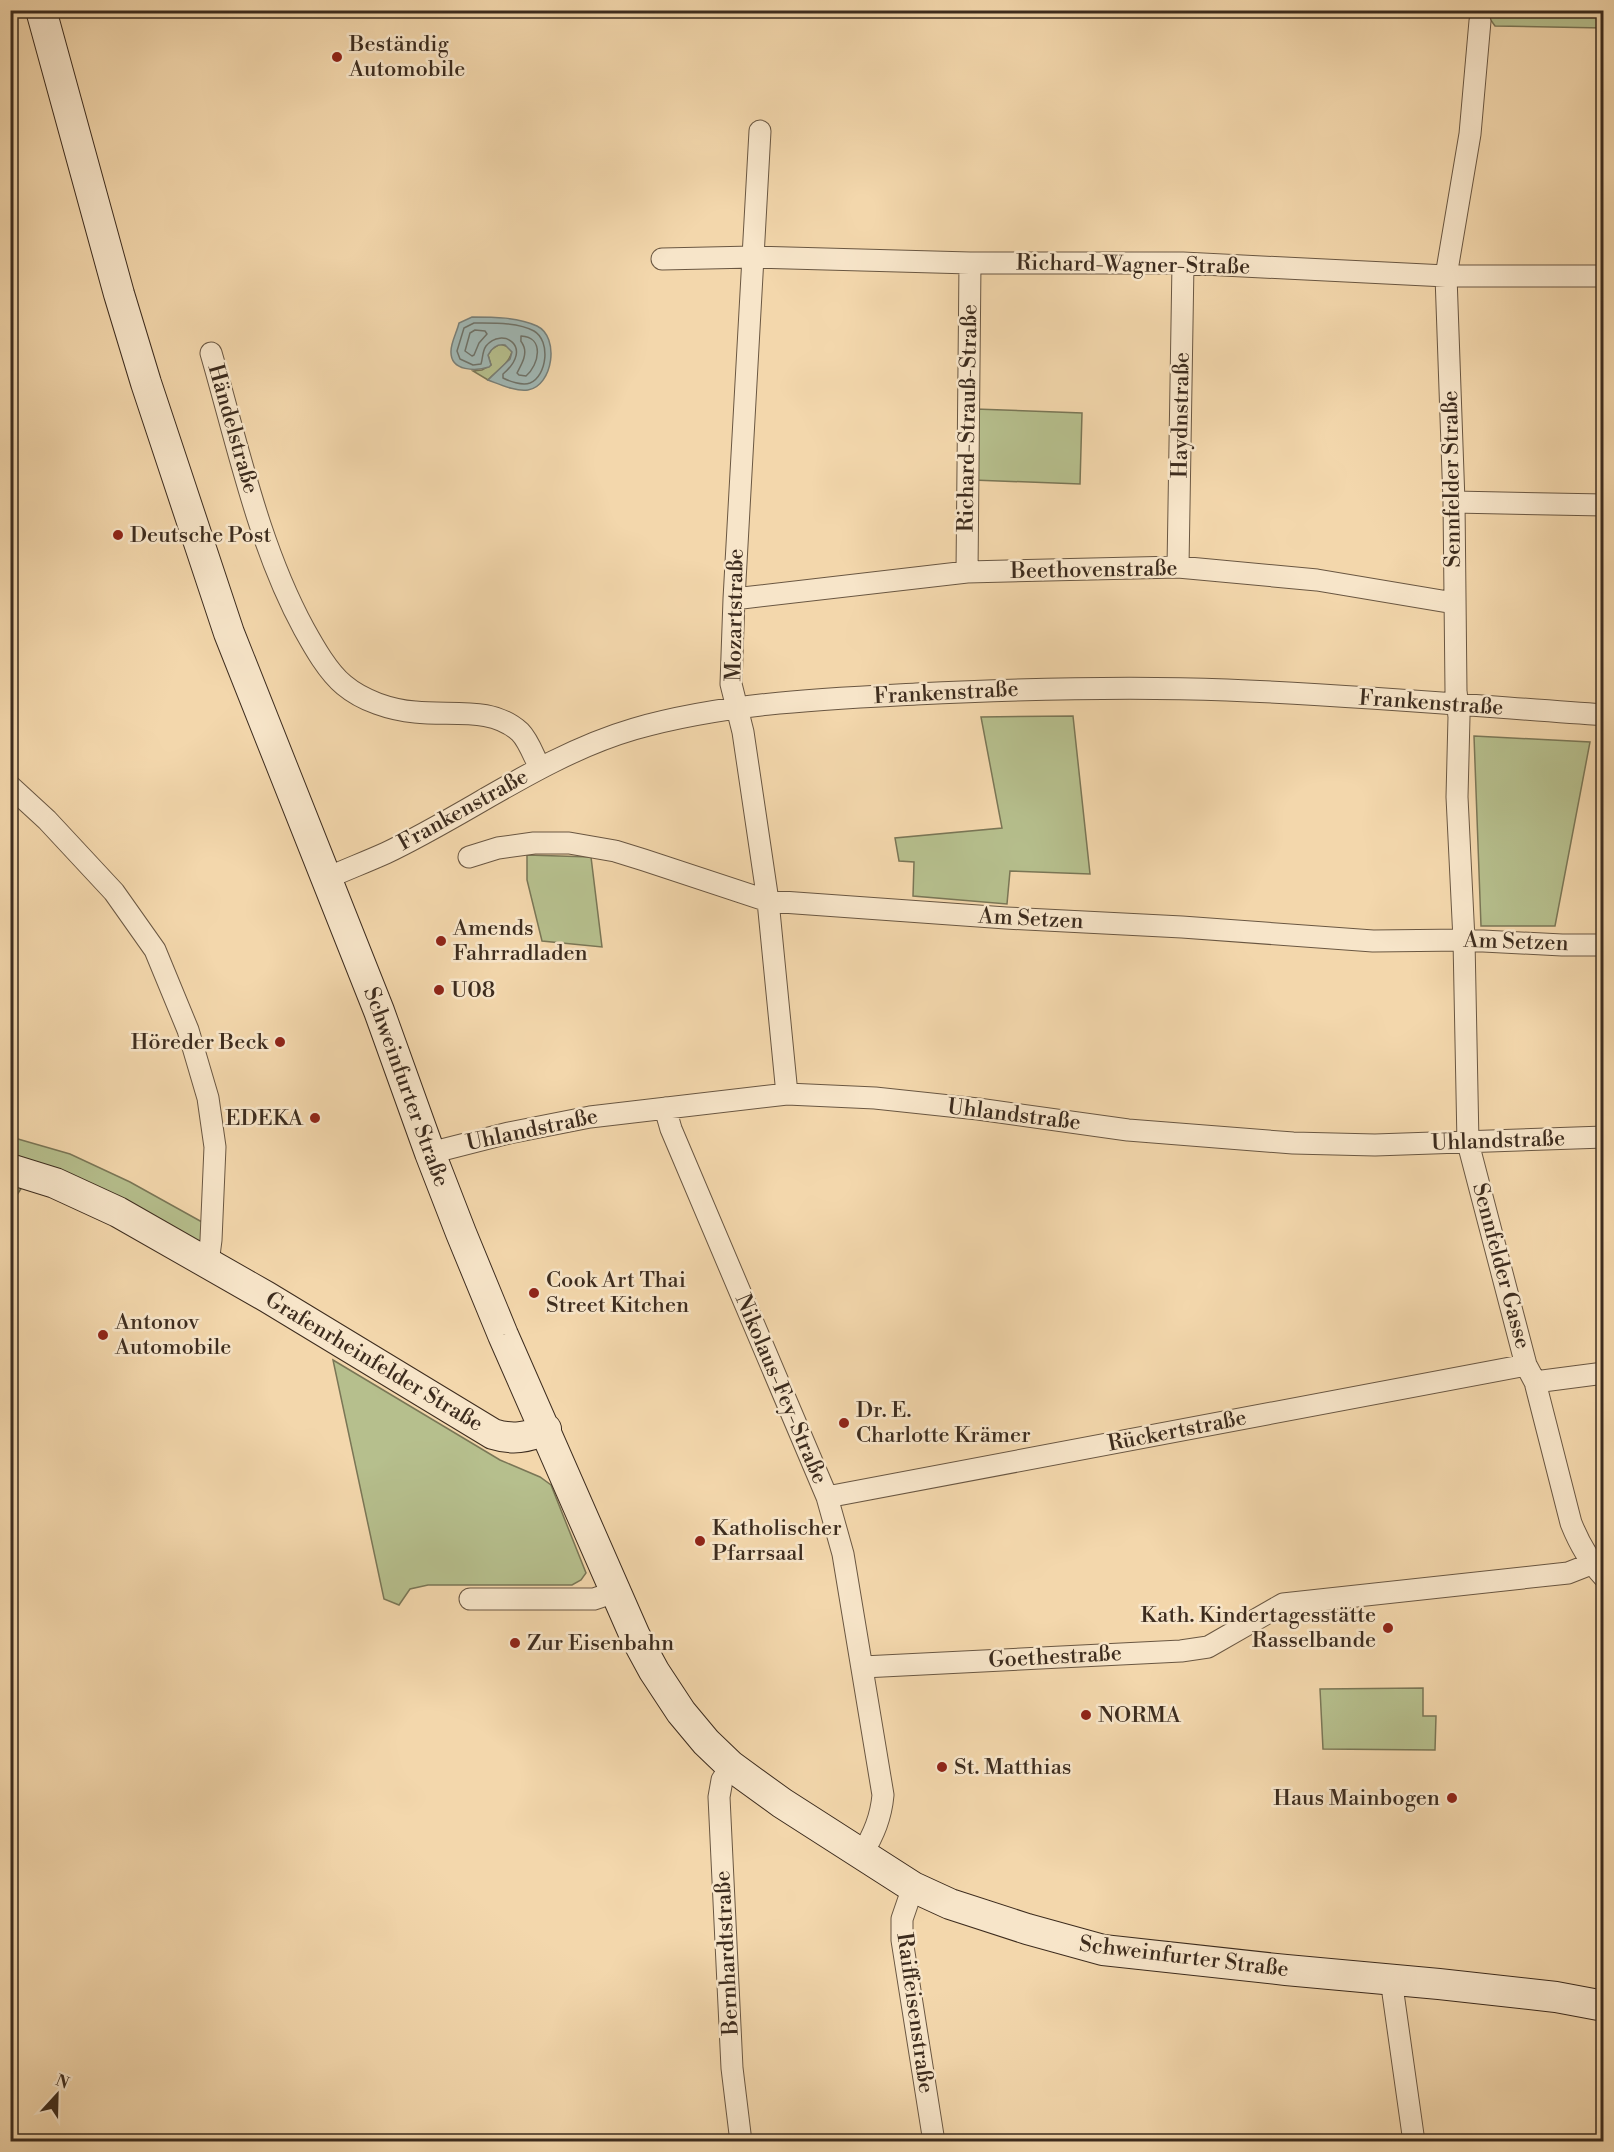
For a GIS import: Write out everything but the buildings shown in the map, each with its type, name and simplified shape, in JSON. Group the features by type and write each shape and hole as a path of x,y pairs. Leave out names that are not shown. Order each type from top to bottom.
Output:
{"street":[{"name":"Schweinfurter Straße","path":"41,10 118,294 233,644 383,1022 430,1153 503,1335 546,1429 615,1592 654,1671 681,1712 706,1742 731,1766 782,1803 913,1887 961,1908 1056,1938 1103,1950 1556,1997 1604,2006"},
{"name":"Sennfelder Straße","path":"1464,940 1457,797 1454,502 1446,276 1470,134 1480,21"},
{"name":"Mozartstraße","path":"760,131 731,684 743,732 768,900 787,1094"},
{"name":"Richard-Wagner-Straße","path":"662,259 753,257 970,263 1183,262 1446,276 1604,276"},
{"name":"Haydnstraße","path":"1179,567 1183,262"},
{"name":"Richard-Strauß-Straße","path":"966,573 970,263"},
{"name":"Händelstraße","path":"211,353 267,547 295,612 315,650 343,684 367,700 414,712 474,714 503,719 522,734 540,768"},
{"path":"1454,502 1604,505"},
{"name":"Beethovenstraße","path":"734,599 966,573 1179,567 1317,580 1454,603"},
{"name":"Frankenstraße","path":"325,879 387,852 540,768 583,748 635,729 684,716 737,709 888,696 1103,688 1235,690 1604,715"},
{"path":"10,786 47,820 114,892 155,950 188,1030 208,1098 215,1147 208,1263"},
{"name":"Am Setzen","path":"469,857 498,848 534,843 569,843 615,851 768,900 1006,918 1373,940 1464,940 1604,945"},
{"name":"Sennfelder Gasse","path":"1464,940 1468,1143 1571,1522 1580,1544 1598,1570"},
{"name":"Uhlandstraße","path":"430,1153 509,1132 567,1121 787,1094 875,1098 998,1111 1128,1130 1293,1143 1375,1145 1604,1137"},
{"name":"Nikolaus-Fey-Straße","path":"665,1108 670,1130 827,1497 843,1554 883,1795 881,1815 862,1854"},
{"name":"Grafenrheinfelder Straße","path":"10,1169 83,1194 208,1263 493,1434 515,1438 533,1435 546,1429"},
{"name":"Rückertstraße","path":"827,1497 1531,1373 1604,1373"},
{"name":"Goethestraße","path":"863,1667 1181,1651 1208,1647 1283,1604 1598,1570"},
{"path":"470,1599 594,1599 615,1592"},
{"name":"Bernhardtstraße","path":"731,1766 722,1780 719,1797 732,2068 741,2142"},
{"name":"Raiffeisenstraße","path":"913,1887 902,1918 902,1940 934,2142"},
{"path":"1391,1979 1414,2142"}],"green space":[{"path":"1490,11 1603,11 1603,28 1495,26 1490,19"},
{"path":"500,344 509,347 512,352 502,367 488,380 473,371 482,370 491,365 488,355"},
{"path":"975,409 1082,413 1080,484 973,480"},
{"path":"1073,716 1090,874 1010,871 1007,904 913,896 914,862 899,861 895,838 1002,828 981,717"},
{"path":"1474,736 1590,742 1555,926 1481,926"},
{"path":"527,855 591,857 602,947 542,941 527,880"},
{"path":"11,1137 70,1154 130,1182 211,1227 208,1262 30,1175 11,1204"},
{"path":"333,1360 500,1460 540,1477 551,1485 586,1573 581,1580 572,1585 428,1585 410,1589 399,1605 384,1599"},
{"path":"1423,1688 1423,1716 1436,1716 1435,1750 1323,1749 1320,1689"}],"water":[{"path":"472,317 514,319 537,326 544,332 549,340 550,361 548,371 537,387 518,390 488,380 510,359 512,352 505,345 491,350 488,355 491,365 489,367 471,369 455,363 451,348 459,323"}],"place":[{"name":"Beständig Automobile","path":"337,57"},
{"name":"Deutsche Post","path":"118,535"},
{"name":"Amends Fahrradladen","path":"441,941"},
{"name":"U08","path":"439,990"},
{"name":"Höreder Beck","path":"280,1042"},
{"name":"EDEKA","path":"315,1118"},
{"name":"Cook Art Thai Street Kitchen","path":"534,1293"},
{"name":"Antonov Automobile","path":"103,1335"},
{"name":"Dr. E. Charlotte Krämer","path":"844,1423"},
{"name":"Katholischer Pfarrsaal","path":"700,1541"},
{"name":"Kath. Kindertagesstätte Rasselbande","path":"1388,1628"},
{"name":"Zur Eisenbahn","path":"515,1643"},
{"name":"NORMA","path":"1086,1715"},
{"name":"St. Matthias","path":"942,1767"},
{"name":"Haus Mainbogen","path":"1452,1798"}]}
